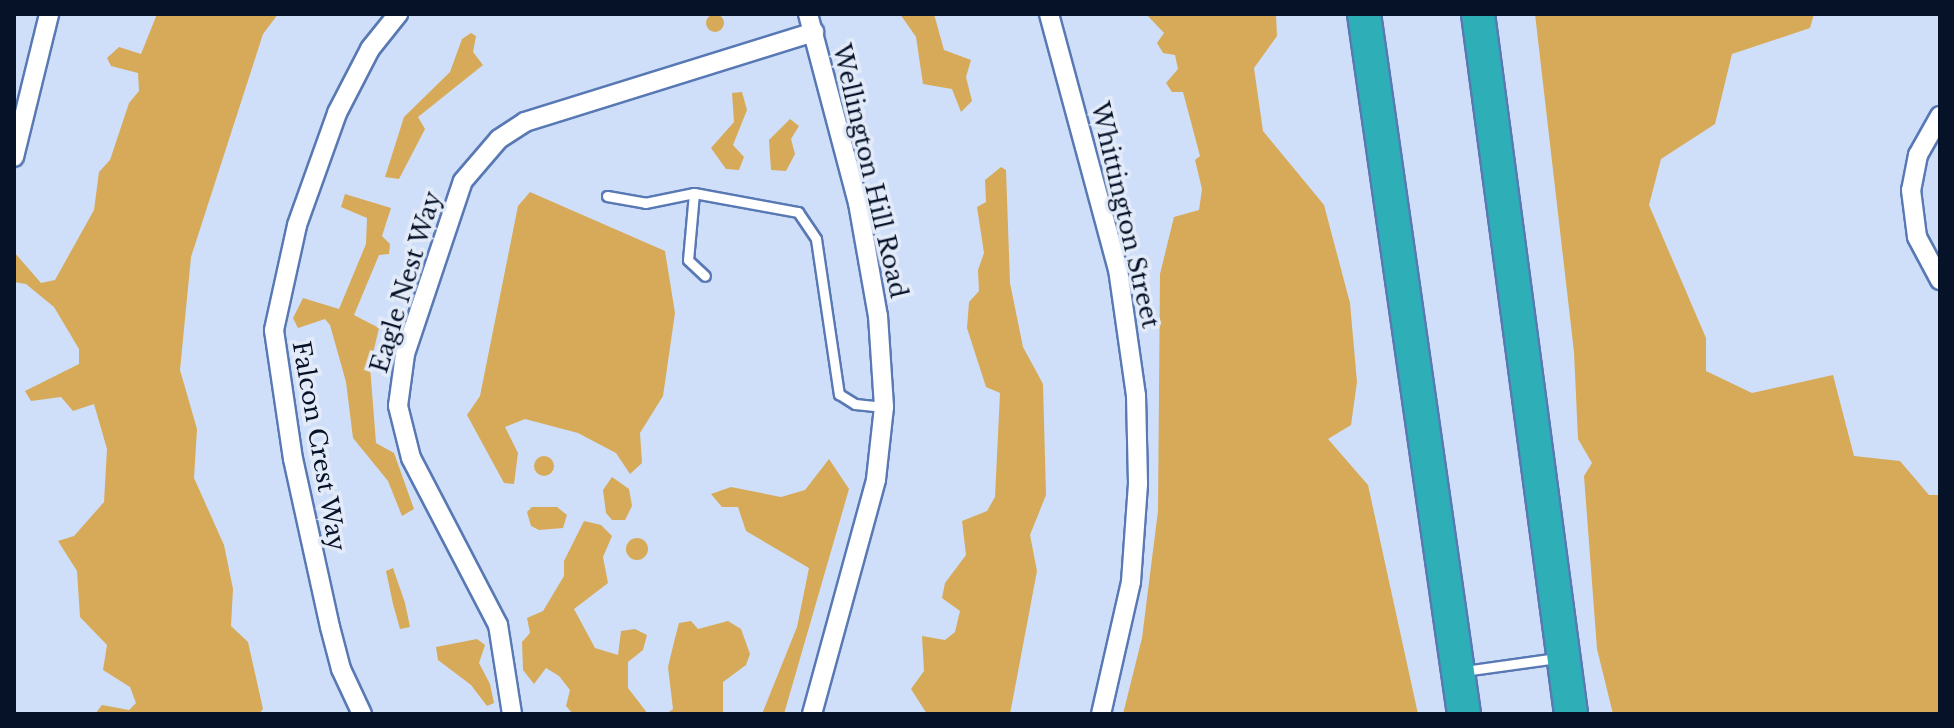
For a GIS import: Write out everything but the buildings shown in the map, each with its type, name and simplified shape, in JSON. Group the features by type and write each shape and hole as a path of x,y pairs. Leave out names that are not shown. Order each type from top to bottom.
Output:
{"highway":[{"path":"1364,14 1464,714"},
{"path":"1478,14 1571,714"}],"street":[{"path":"14,157 49,14"},
{"name":"Falcon Crest Way","path":"362,714 341,669 330,627 293,459 274,330 297,225 342,99 370,49 398,14"},
{"name":"Whittington Street","path":"1049,14 1118,269 1136,395 1133,567 1101,714"},
{"name":"Wellington Hill Road","path":"811,23 870,266 884,407 876,480 812,714"},
{"name":"Eagle Nest Way","path":"512,714 498,625 411,458 398,406 405,354 463,181 499,139 525,122 811,23"},
{"path":"1940,116 1918,155 1911,190 1917,237 1940,280"}],"lane":[{"path":"607,196 645,203 694,193 781,205 809,223 839,394 855,404 884,407"},
{"path":"694,193 688,260 705,276"},
{"path":"1458,672 1564,657"}],"shaded area":[{"path":"157,14 278,14 263,34 191,257 180,370 197,429 194,478 224,545 233,589 231,626 248,642 263,709 259,714 95,714 102,705 129,710 136,703 130,687 103,670 107,645 80,617 77,571 58,541 74,536 104,502 107,449 94,404 73,411 61,397 31,401 25,391 79,364 79,349 54,307 26,284 14,282 14,252 41,283 55,280 94,210 99,172 110,160 129,103 139,91 138,73 111,66 107,58 119,47 141,54"},
{"path":"715,14 724,23 715,32 706,23"},
{"path":"900,14 934,14 944,50 971,60 966,77 972,101 961,112 952,89 923,84 916,37"},
{"path":"1146,14 1276,14 1277,36 1254,68 1263,131 1324,205 1350,303 1357,382 1351,425 1328,439 1368,485 1418,714 1123,714 1142,638 1158,511 1160,274 1174,217 1199,210 1202,189 1195,160 1200,156 1183,92 1172,92 1166,83 1178,69 1175,55 1163,53 1157,43 1164,33"},
{"path":"1535,14 1814,14 1810,28 1732,54 1715,124 1661,159 1649,205 1706,338 1706,371 1752,393 1833,375 1854,456 1900,461 1929,495 1940,495 1940,714 1613,714 1597,649 1584,476 1592,463 1578,439 1574,352"},
{"path":"471,33 476,36 473,52 483,65 418,117 425,129 399,179 385,177 404,117 450,72 462,39"},
{"path":"742,92 747,110 733,145 744,157 739,170 726,169 711,148 734,122 732,93"},
{"path":"790,119 799,126 791,139 795,154 786,171 771,170 769,140"},
{"path":"1001,167 1006,170 1010,283 1023,347 1043,384 1046,495 1030,535 1037,571 1010,714 927,714 911,689 924,671 922,636 945,640 955,632 960,611 942,598 945,583 966,555 962,521 987,511 995,497 1000,393 986,387 967,328 969,302 979,291 978,270 984,253 977,207 986,202 985,180"},
{"path":"530,192 665,251 675,313 663,396 640,433 642,463 630,474 616,453 578,433 525,419 505,427 518,453 514,484 504,483 467,415 480,396 518,206"},
{"path":"345,194 391,208 382,236 390,244 389,254 379,255 354,315 379,328 370,366 376,443 394,453 414,509 402,516 388,481 353,438 346,382 330,325 325,319 298,328 293,318 303,298 339,309 366,244 367,218 341,207"},
{"path":"544,456 551,459 554,466 551,473 544,476 537,473 534,466 537,459"},
{"path":"829,459 849,489 784,714 762,714 797,627 809,568 746,531 738,507 722,507 711,494 731,487 781,497 805,490"},
{"path":"612,477 629,489 632,506 625,520 612,520 606,513 603,490"},
{"path":"532,507 557,507 567,515 563,528 539,530 531,526 527,512"},
{"path":"584,521 601,525 612,536 603,557 608,583 574,609 595,648 618,655 621,631 635,629 647,635 643,650 628,662 628,688 648,714 573,714 566,706 570,690 559,676 546,668 534,684 523,670 522,642 530,633 527,618 543,611 564,576 564,561"},
{"path":"637,538 645,541 648,549 645,557 637,560 629,557 626,549 629,541"},
{"path":"393,568 410,627 400,629 386,571"},
{"path":"691,621 698,629 728,621 741,629 750,654 746,665 723,682 723,714 666,714 673,709 668,667 679,623"},
{"path":"477,639 485,645 479,663 490,684 494,703 487,706 471,685 438,660 436,647"}]}
